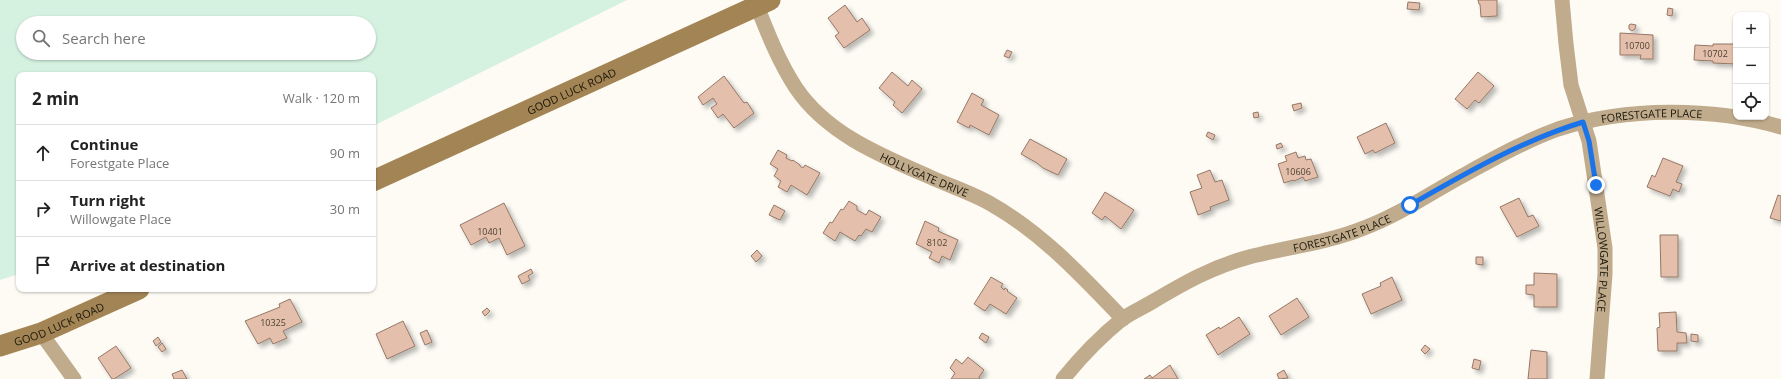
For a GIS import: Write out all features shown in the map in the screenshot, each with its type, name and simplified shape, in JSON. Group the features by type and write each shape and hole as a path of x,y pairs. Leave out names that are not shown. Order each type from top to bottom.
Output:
{"street":[{"name":"WILLOWGATE PLACE","path":"1562,0 1571,85 1589,141 1605,248 1605,274 1596,379"},
{"name":"GOOD LUCK ROAD","path":"376,180 764,3"},
{"name":"HOLLYGATE DRIVE","path":"764,3 769,38 797,88 826,121 870,149 989,202 1007,213 1068,261 1122,319"},
{"name":"FORESTGATE PLACE","path":"1063,379 1076,362 1122,319 1197,276 1221,266 1251,257 1344,236 1366,228 1391,216 1508,152 1556,130 1583,122 1646,112 1701,113 1757,120 1781,127"},
{"name":"GOOD LUCK ROAD","path":"0,346 41,333 131,292"},
{"path":"41,333 74,379"}],"green space":[{"path":"0,0 627,0 376,125 376,72 16,72 16,275 0,280"}],"building":[{"path":"1478,0 1497,0 1497,16 1481,17 1480,4"},
{"path":"1408,2 1420,3 1419,10 1407,9"},
{"path":"845,5 857,22 862,18 870,30 844,48 835,36 839,33 828,18"},
{"path":"1668,8 1673,9 1672,16 1667,15"},
{"path":"1629,25 1636,25 1635,29 1632,31 1629,29"},
{"path":"1620,33 1653,35 1653,59 1640,59 1641,55 1620,55"},
{"path":"1713,44 1733,44 1733,64 1694,60 1695,45 1713,46"},
{"path":"1007,50 1012,52 1009,58 1004,56"},
{"path":"892,72 908,86 912,80 922,89 902,113 893,105 895,102 879,88"},
{"path":"1478,72 1494,86 1479,103 1475,100 1467,109 1455,99"},
{"path":"724,76 744,103 747,102 754,113 734,128 723,114 718,118 711,108 717,104 713,98 703,105 698,97"},
{"path":"972,93 984,100 981,105 999,115 989,135 970,125 969,128 957,122"},
{"path":"1301,103 1302,108 1294,111 1292,105"},
{"path":"1258,112 1259,117 1254,118 1253,113"},
{"path":"1386,123 1395,143 1375,153 1373,150 1365,154 1357,137"},
{"path":"1208,132 1215,135 1213,140 1206,136"},
{"path":"1030,139 1067,159 1058,175 1043,168 1021,154"},
{"path":"1281,143 1283,147 1277,149 1276,145"},
{"path":"778,150 787,155 786,158 792,161 793,160 803,168 805,165 820,173 807,195 791,185 787,192 778,187 781,181 774,176 778,169 770,164"},
{"path":"1296,152 1298,158 1305,156 1306,160 1311,159 1318,177 1305,181 1303,177 1284,183 1278,164 1287,161 1285,156"},
{"path":"1663,158 1683,166 1676,182 1682,184 1679,192 1673,189 1670,196 1647,187 1652,175 1655,177"},
{"path":"1210,170 1215,182 1222,180 1229,200 1210,207 1211,210 1198,215 1190,192 1202,188 1197,175"},
{"path":"1105,192 1134,210 1121,229 1105,216 1102,220 1092,213"},
{"path":"1778,195 1781,196 1781,221 1770,218"},
{"path":"1519,198 1528,217 1533,215 1539,226 1517,237 1500,207"},
{"path":"849,201 857,206 857,210 866,215 869,210 881,217 872,232 866,229 855,241 840,232 835,241 823,233 830,222 832,223 841,209 843,210"},
{"path":"504,203 525,246 507,255 499,238 489,243 486,237 471,245 460,225"},
{"path":"774,205 785,211 780,220 769,215"},
{"path":"925,221 939,228 938,231 958,240 950,260 942,256 939,263 929,258 932,252 916,244"},
{"path":"1660,235 1678,235 1678,277 1661,277"},
{"path":"757,250 762,256 756,262 751,256"},
{"path":"1476,257 1483,257 1483,265 1476,264"},
{"path":"531,269 533,273 528,276 530,280 522,284 518,276"},
{"path":"1534,273 1557,274 1557,307 1534,307 1534,295 1526,294 1526,285 1534,285"},
{"path":"991,277 1003,284 1001,287 1004,290 1005,288 1017,298 1006,314 990,304 985,311 974,304"},
{"path":"1392,277 1402,300 1371,314 1362,294 1381,286 1380,283"},
{"path":"1297,298 1309,317 1281,335 1269,316"},
{"path":"290,299 302,322 283,331 287,338 273,344 270,338 258,344 245,321 280,307 279,304"},
{"path":"487,308 490,311 485,316 482,312"},
{"path":"1676,312 1677,332 1686,333 1687,343 1677,343 1677,351 1658,351 1657,328 1660,327 1659,313"},
{"path":"1239,317 1250,334 1218,355 1206,335 1219,327 1220,329"},
{"path":"403,321 415,346 387,359 376,334"},
{"path":"427,330 432,342 425,345 420,333"},
{"path":"982,333 989,337 986,343 979,338"},
{"path":"1691,334 1698,335 1698,342 1691,341"},
{"path":"158,337 161,342 156,346 153,341"},
{"path":"162,343 166,349 162,352 158,347"},
{"path":"1425,345 1430,349 1425,354 1421,350"},
{"path":"116,346 131,368 112,379 98,358"},
{"path":"1531,350 1547,352 1547,379 1528,379"},
{"path":"968,357 984,370 979,377 980,379 951,379 955,373 950,368 956,359 962,364"},
{"path":"1474,359 1481,361 1479,370 1472,368"},
{"path":"1170,365 1178,379 1144,379 1150,375 1152,378"},
{"path":"182,370 187,379 174,379 172,374"},
{"path":"1284,370 1288,378 1279,379 1277,374"}],"route":[{"path":"1410,205 1461,176 1535,139 1556,130 1583,122 1589,141 1596,185"}]}
